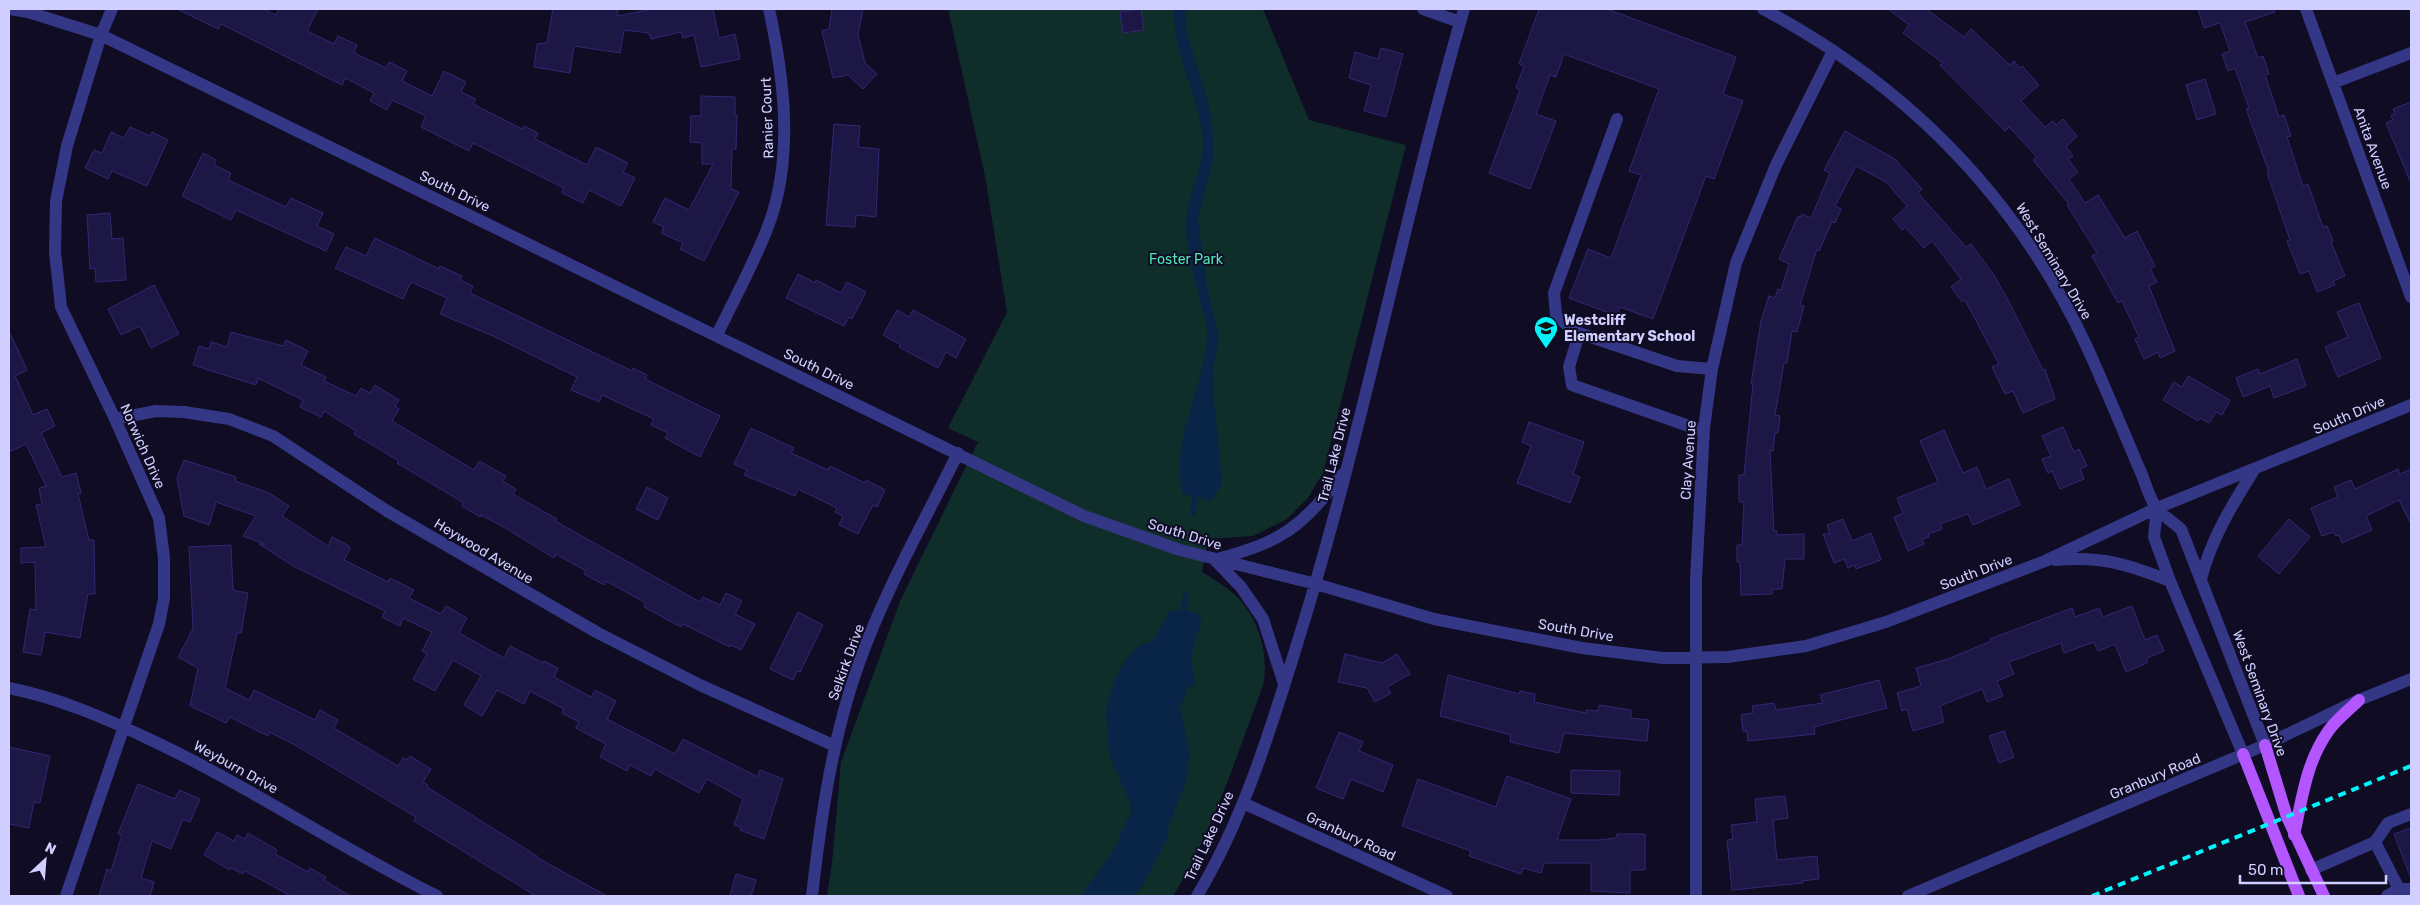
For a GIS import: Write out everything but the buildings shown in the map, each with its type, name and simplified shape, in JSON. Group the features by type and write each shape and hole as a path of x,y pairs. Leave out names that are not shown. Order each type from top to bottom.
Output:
{"main road":[{"path":"2294,835 2302,789 2310,766 2329,730 2359,700"},
{"name":"West Seminary Drive","path":"2265,745 2294,835 2324,896"},
{"name":"West Seminary Drive","path":"2243,754 2299,896"}],"street":[{"name":"South Drive","path":"10,9 28,12 101,35 1084,516 1180,550 1316,584 1434,618 1582,648 1663,658 1698,659 1728,657 1806,646 1845,636 2045,561 2157,508 2411,405"},
{"name":"Norwich Drive","path":"66,896 158,624 164,598 164,558 159,518 115,419 61,307 56,252 56,201 67,146 101,35 112,9"},
{"name":"Ranier Court","path":"717,335 769,224 784,163 781,62 769,9"},
{"path":"1423,9 1460,22"},
{"name":"Trail Lake Drive","path":"1197,896 1220,854 1243,803 1316,584 1464,9"},
{"name":"West Seminary Drive","path":"1763,9 1833,51 1877,81 1908,106 1968,164 2000,201 2032,248 2074,322 2157,508 2181,529 2265,745"},
{"name":"Anita Avenue","path":"2306,9 2411,297"},
{"name":"Clay Avenue","path":"1696,896 1698,659 1696,580 1703,431 1712,370 1736,263 1776,165 1833,51"},
{"path":"2333,83 2411,53"},
{"path":"1617,119 1554,293 1556,315 1573,331 1580,334 1677,366 1712,370"},
{"path":"1580,334 1569,367 1572,385 1703,431"},
{"name":"Heywood Avenue","path":"115,419 156,412 184,412 229,419 259,429 297,450 387,511 598,633 700,685 835,746"},
{"name":"Selkirk Drive","path":"812,896 820,823 835,746 852,687 870,636 958,453"},
{"path":"1214,559 1256,549 1287,534 1316,508 1346,470"},
{"path":"2201,579 2207,557 2228,512 2254,470"},
{"name":"West Seminary Drive","path":"2157,508 2154,537 2170,581 2243,754"},
{"path":"2045,561 2085,557 2124,563 2170,581"},
{"path":"1214,559 1241,587 1263,619 1284,684"},
{"name":"Granbury Road","path":"1908,896 2265,745 2359,700 2411,679"},
{"name":"Weyburn Drive","path":"9,688 80,708 207,766 437,896"},
{"name":"Granbury Road","path":"1243,803 1447,896"},
{"path":"2311,870 2375,842 2388,823 2411,814"},
{"path":"2375,842 2405,889 2387,896"}],"green space":[{"name":"Foster Park","path":"948,9 1263,9 1309,120 1406,145 1323,473 1308,498 1287,519 1253,536 1208,539 1202,572 1222,584 1246,608 1261,640 1264,651 1265,675 1263,686 1212,820 1173,896 827,896 832,863 841,762 901,599 978,442 948,428 1007,312 985,176"}],"water":[{"path":"1174,9 1185,9 1186,30 1211,114 1213,134 1213,162 1198,218 1206,281 1219,338 1213,370 1222,483 1212,501 1183,494 1180,473 1184,434 1205,355 1207,332 1189,256 1186,234 1187,211 1202,154 1202,130 1177,40"},
{"path":"1170,610 1193,612 1202,616 1191,658 1195,682 1193,686 1188,686 1180,708 1190,755 1185,785 1169,825 1167,840 1143,885 1134,896 1081,896 1113,851 1132,809 1109,751 1108,728 1105,719 1110,696 1118,672 1125,661 1142,645 1153,641"}],"waterway":[{"path":"1193,513 1196,490"},
{"path":"1182,619 1186,594"}],"railway":[{"path":"2092,896 2411,766"}],"place":[{"name":"Westcliff Elementary School","path":"1546,349"}]}
